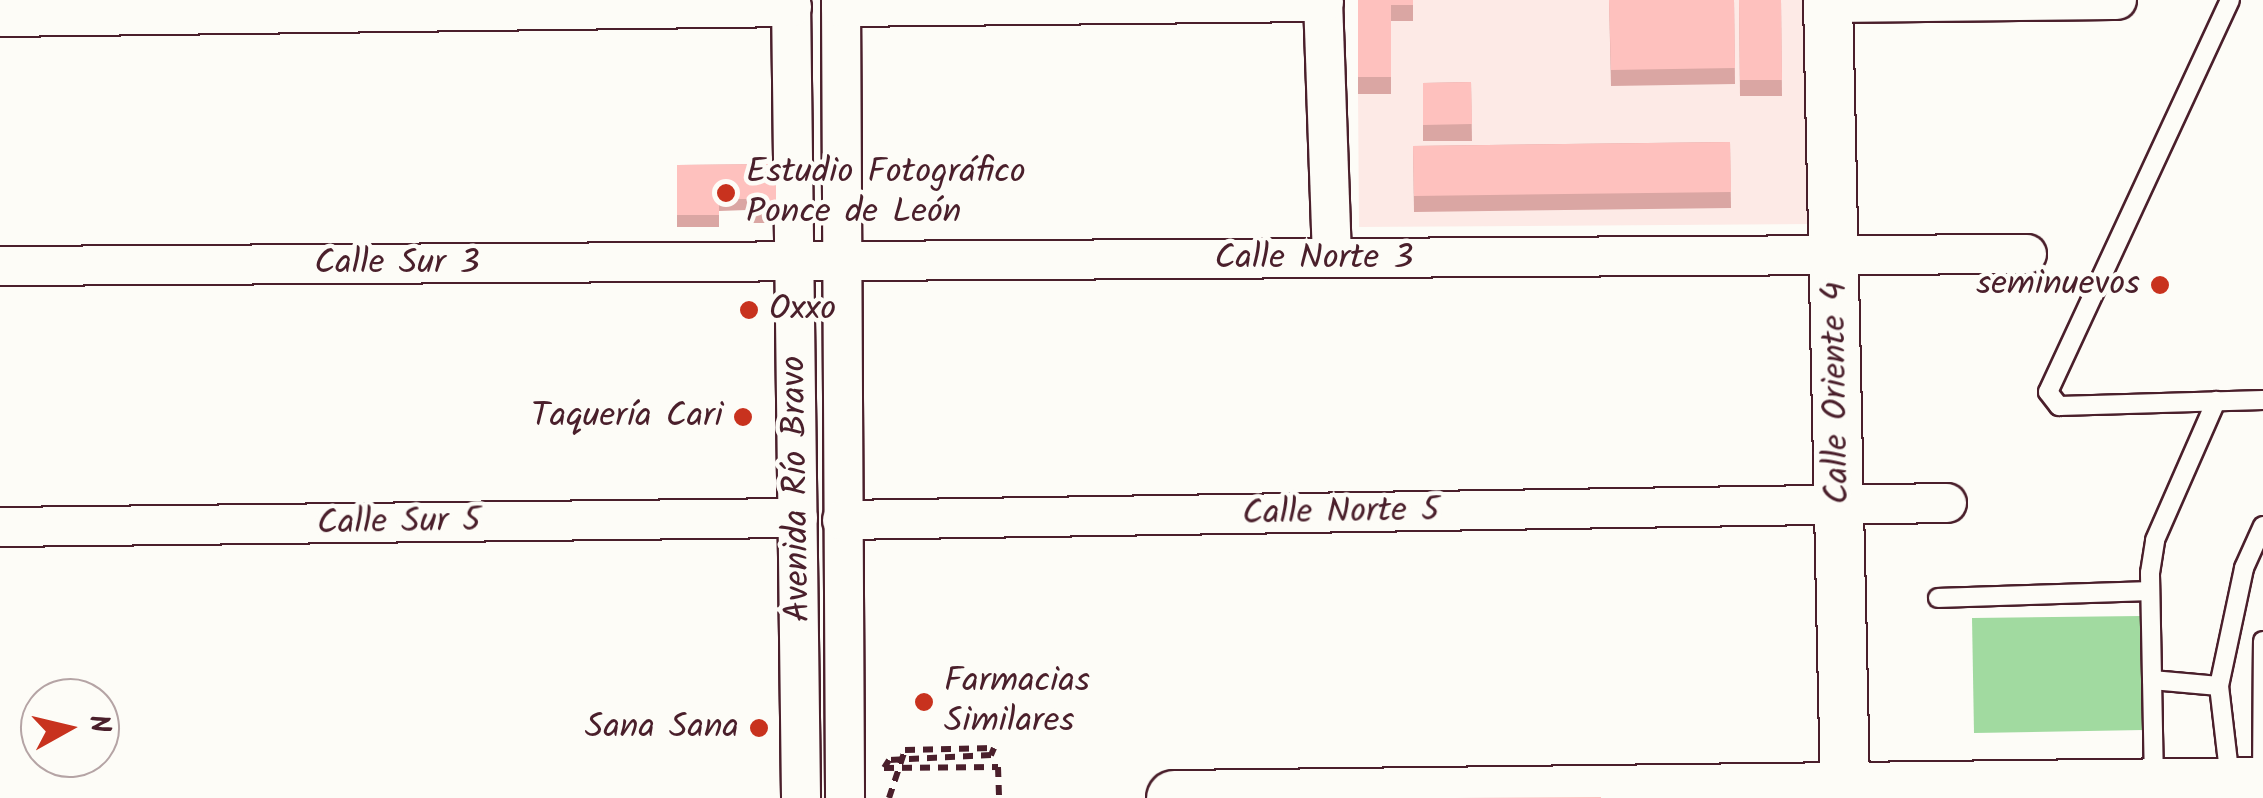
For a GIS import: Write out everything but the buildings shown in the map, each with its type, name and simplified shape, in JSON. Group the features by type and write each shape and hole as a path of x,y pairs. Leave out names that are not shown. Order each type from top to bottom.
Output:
{"main road":[{"path":"1174,798 1845,785 2252,785"}],"street":[{"path":"1828,2 2117,0"},
{"path":"841,4 1324,1 1332,258"},
{"name":"Calle Oriente 4","path":"1828,2 1845,785"},
{"path":"0,17 792,4"},
{"name":"Avenida Río Bravo","path":"792,4 800,798"},
{"name":"Avenida Río Bravo","path":"841,4 846,798"},
{"name":"Calle Norte 3","path":"794,262 2027,254"},
{"name":"Calle Sur 3","path":"0,266 794,262"},
{"name":"Calle Norte 5","path":"842,520 1947,502"},
{"name":"Calle Sur 5","path":"0,527 798,518"}],"lane":[{"path":"2230,0 2048,392 2059,406 2263,400"},
{"path":"2154,785 2150,591 2155,540 2216,402"},
{"path":"2252,785 2219,686 2244,568 2263,526"},
{"path":"1938,598 2150,591"},
{"path":"2252,785 2263,641"},
{"path":"2152,680 2219,686"}],"path":[{"path":"888,798 905,750 994,748 992,755 889,760 884,768 998,767 999,798"}],"shaded area":[{"path":"1413,0 1812,0 1813,224 1359,227 1358,94 1391,93 1391,21 1413,21"}],"green space":[{"path":"2141,616 2143,730 1974,733 1972,618"}],"place":[{"name":"Estudio Fotográfico Ponce de León","path":"726,193"},
{"name":"seminuevos","path":"2160,285"},
{"name":"Oxxo","path":"749,310"},
{"name":"Taquería Cari","path":"743,417"},
{"name":"Farmacias Similares","path":"924,702"},
{"name":"Sana Sana","path":"759,728"}]}
